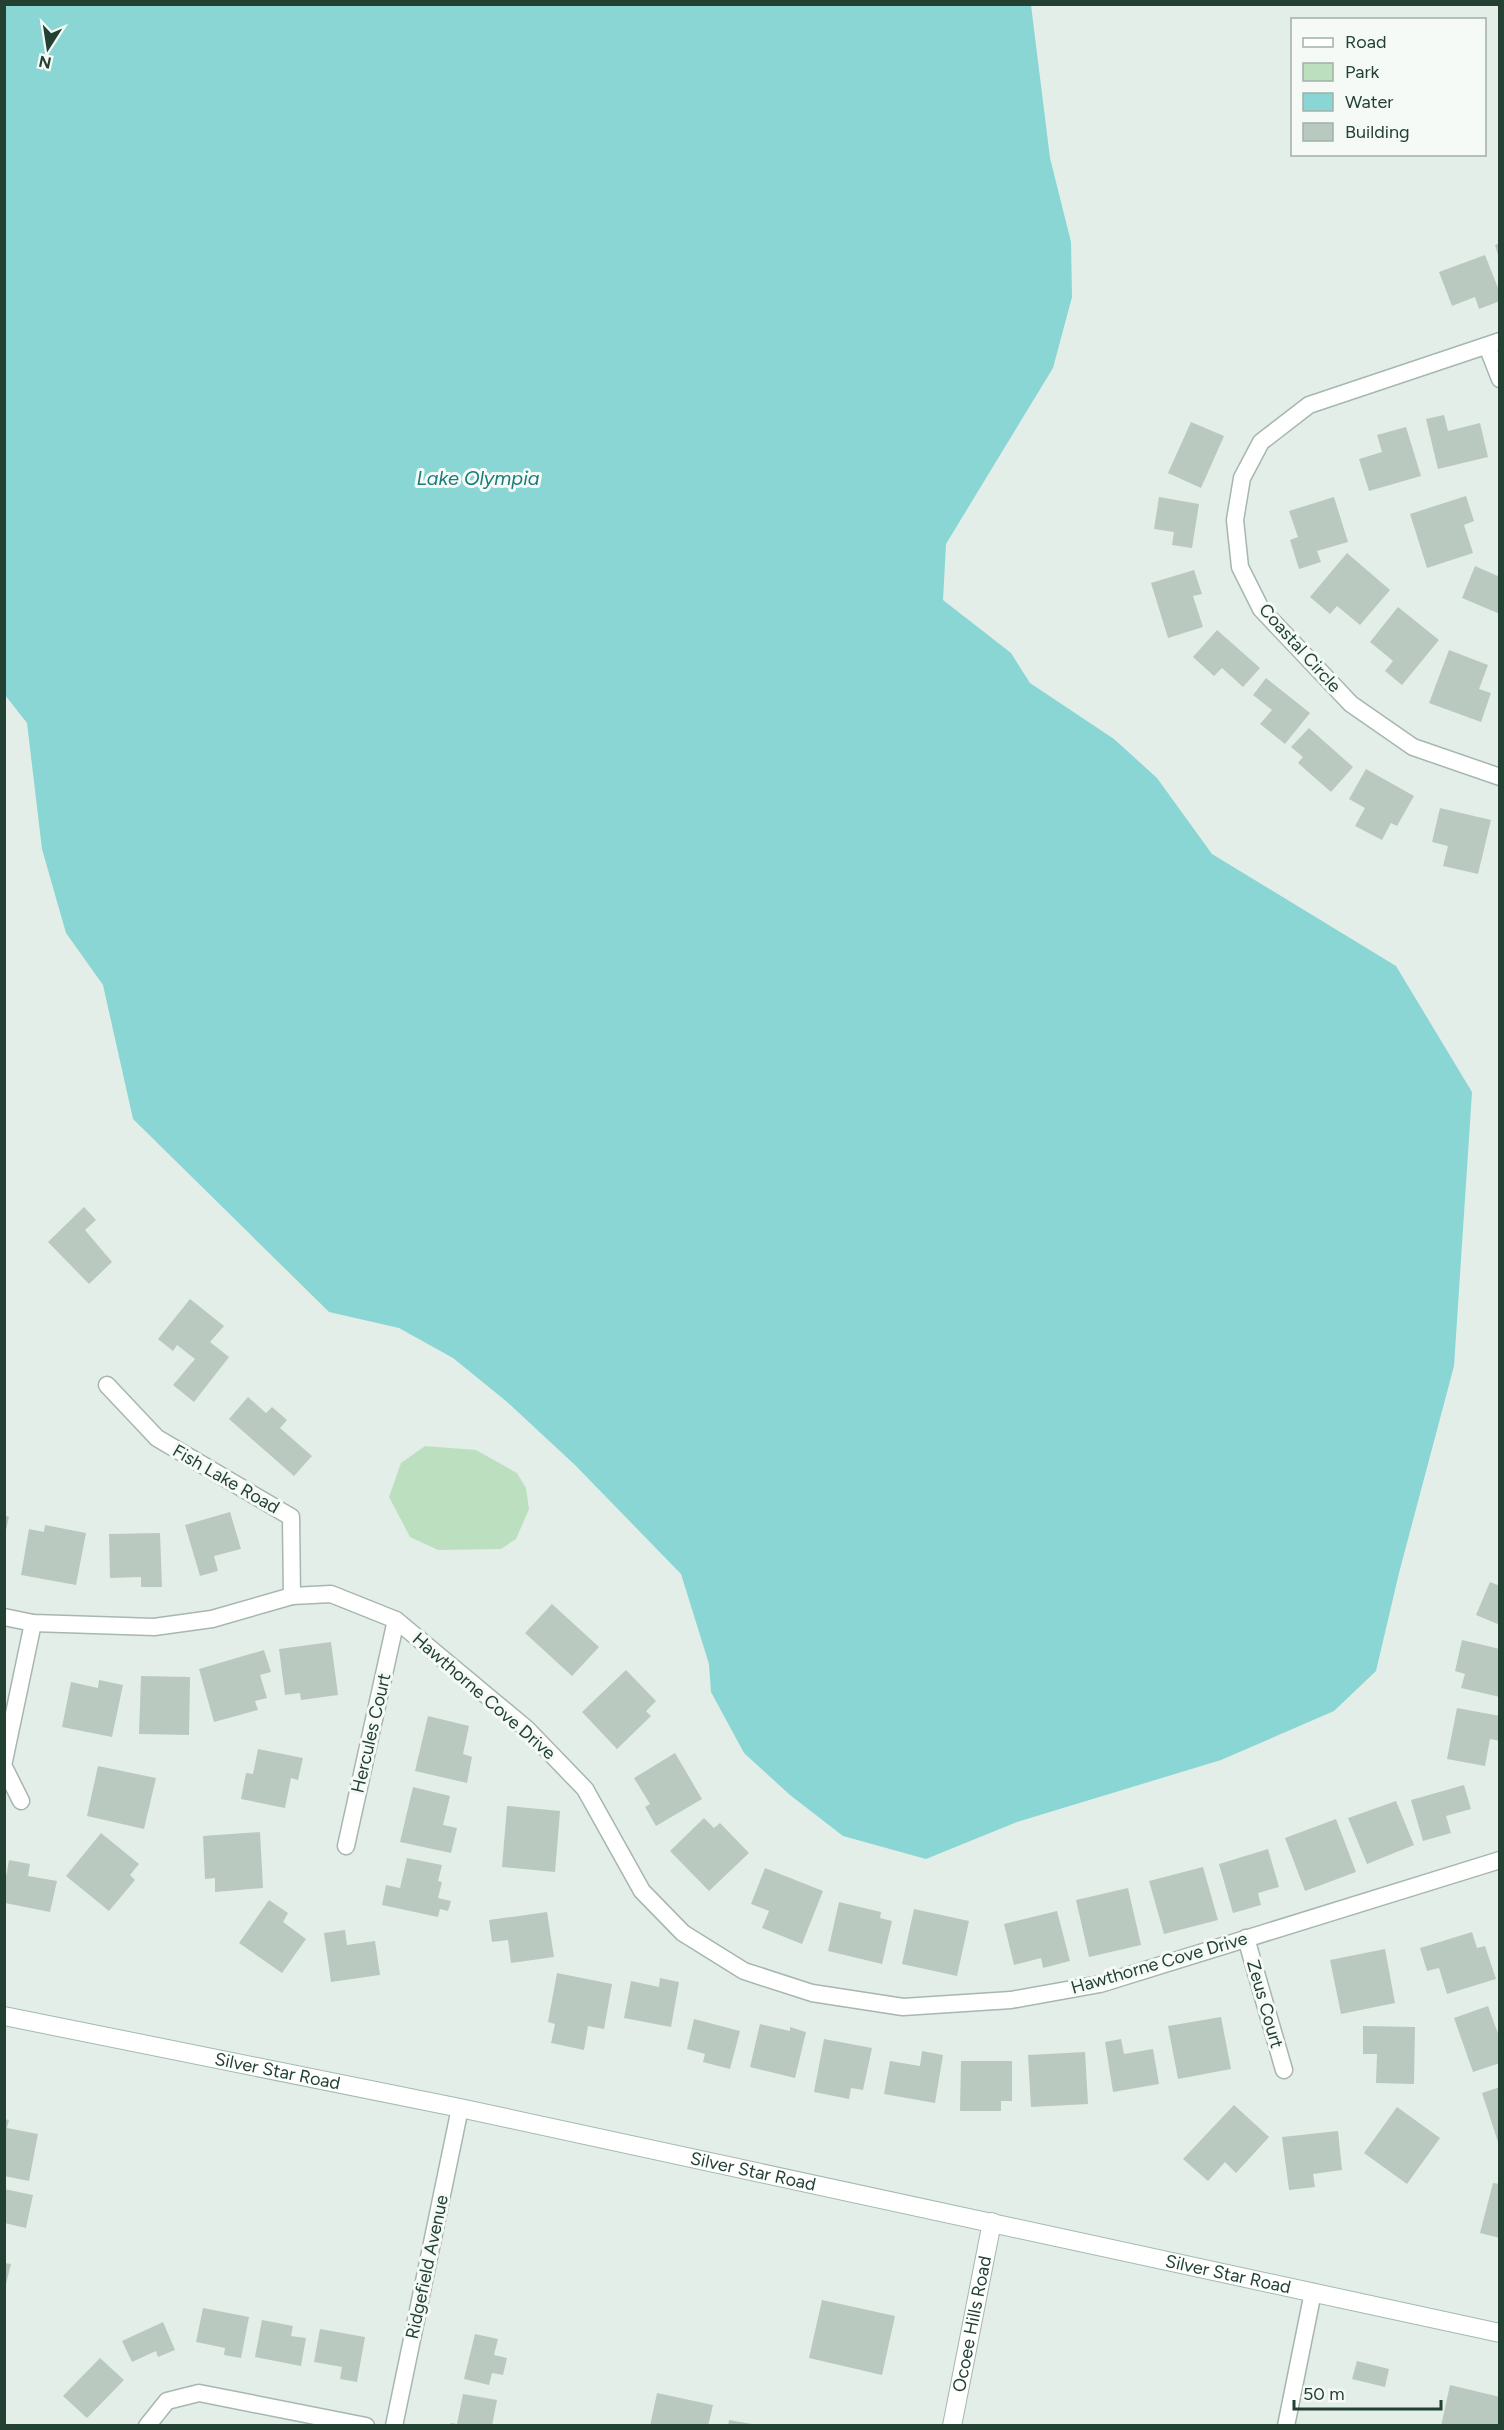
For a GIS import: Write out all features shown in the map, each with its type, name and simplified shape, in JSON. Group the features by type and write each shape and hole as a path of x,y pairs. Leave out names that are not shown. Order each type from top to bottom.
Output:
{"main road":[{"name":"Silver Star Road","path":"4,2016 460,2108 1500,2334"},
{"name":"Ocoee Hills Road","path":"952,2426 992,2222"}],"street":[{"path":"1493,343 1500,379"},
{"name":"Coastal Circle","path":"1493,343 1309,405 1261,442 1242,478 1235,520 1240,567 1262,609 1351,704 1413,747 1500,777"},
{"name":"Fish Lake Road","path":"107,1385 157,1438 291,1517 292,1596"},
{"name":"Hawthorne Cove Drive","path":"4,1617 33,1623 154,1627 212,1619 292,1596 331,1594 396,1620 527,1729 585,1789 642,1891 684,1933 744,1971 812,1993 903,2007 1011,2000 1100,1984 1500,1860"},
{"name":"Hercules Court","path":"346,1846 396,1620"},
{"path":"4,1761 33,1623"},
{"path":"4,1767 21,1801"},
{"name":"Zeus Court","path":"1246,1938 1284,2070"},
{"name":"Ridgefield Avenue","path":"394,2426 460,2108"},
{"path":"1286,2426 1312,2292"},
{"path":"147,2426 167,2401 199,2393 366,2426"}],"green space":[{"path":"425,1446 476,1450 517,1473 526,1488 529,1509 516,1539 501,1549 438,1550 410,1537 389,1497 401,1463"}],"water":[{"name":"Lake Olympia","path":"4,5 1031,5 1050,158 1071,242 1072,297 1053,368 946,544 943,600 1011,653 1030,683 1114,739 1157,778 1212,854 1396,966 1472,1092 1454,1366 1399,1573 1376,1671 1334,1711 1221,1760 1017,1822 926,1859 843,1836 790,1795 744,1753 711,1692 709,1664 681,1574 575,1465 506,1401 453,1358 399,1328 329,1312 133,1119 103,985 66,933 42,849 27,723 5,695"}],"building":[{"path":"1500,243 1500,258 1499,258 1495,245"},
{"path":"1485,255 1500,293 1500,301 1479,309 1475,297 1452,306 1439,272"},
{"path":"1444,415 1448,431 1480,423 1488,457 1438,469 1426,419"},
{"path":"1191,422 1224,436 1201,488 1168,473"},
{"path":"1406,427 1421,476 1369,491 1359,459 1382,452 1377,435"},
{"path":"1466,496 1474,521 1464,525 1473,553 1427,568 1410,514"},
{"path":"1159,497 1199,504 1192,548 1172,545 1174,532 1154,529"},
{"path":"1334,497 1348,542 1317,551 1321,562 1299,569 1290,540 1298,537 1289,511"},
{"path":"1347,553 1390,590 1360,625 1337,606 1330,614 1310,597"},
{"path":"1475,566 1500,577 1500,614 1462,598"},
{"path":"1194,570 1202,594 1193,596 1203,627 1168,638 1151,583"},
{"path":"1398,607 1439,640 1402,685 1385,671 1393,661 1370,642"},
{"path":"1217,630 1260,668 1243,687 1222,668 1214,676 1193,657"},
{"path":"1449,650 1488,665 1479,689 1491,693 1481,722 1429,703"},
{"path":"1266,678 1310,713 1285,744 1260,724 1272,710 1253,695"},
{"path":"1309,728 1353,767 1331,792 1298,763 1303,757 1291,747"},
{"path":"1366,769 1414,796 1397,826 1391,823 1382,840 1355,826 1365,808 1349,799"},
{"path":"1440,808 1491,820 1478,874 1443,866 1448,846 1432,842"},
{"path":"84,1207 96,1220 85,1230 112,1262 89,1284 48,1242"},
{"path":"190,1299 224,1326 210,1342 229,1357 194,1402 173,1385 195,1359 177,1345 173,1351 158,1339"},
{"path":"248,1397 266,1413 272,1407 287,1420 280,1428 312,1456 294,1476 229,1419"},
{"path":"230,1512 241,1549 214,1556 218,1571 200,1576 185,1525"},
{"path":"4,1515 9,1517 5,1534 4,1534"},
{"path":"45,1525 86,1533 76,1585 21,1575 29,1529 44,1532"},
{"path":"160,1533 162,1587 141,1587 141,1577 110,1578 109,1534"},
{"path":"1490,1582 1500,1586 1500,1625 1476,1615"},
{"path":"552,1604 599,1647 572,1676 525,1633"},
{"path":"1462,1640 1500,1649 1500,1697 1461,1688 1465,1674 1455,1671"},
{"path":"331,1642 338,1695 301,1700 300,1693 285,1695 279,1649"},
{"path":"264,1650 271,1672 260,1675 267,1698 255,1701 258,1710 214,1722 199,1669"},
{"path":"626,1670 656,1701 646,1711 651,1716 617,1749 582,1712"},
{"path":"141,1676 190,1677 189,1735 139,1734"},
{"path":"99,1680 123,1685 112,1737 62,1727 71,1682 98,1688"},
{"path":"1457,1708 1500,1716 1500,1741 1490,1739 1485,1766 1447,1759"},
{"path":"428,1716 469,1726 463,1754 472,1757 467,1783 415,1771"},
{"path":"258,1749 303,1758 298,1780 291,1778 285,1808 241,1799 246,1773 253,1774"},
{"path":"675,1753 702,1799 656,1826 645,1807 650,1804 634,1778"},
{"path":"98,1766 156,1778 144,1829 87,1816"},
{"path":"1464,1785 1471,1809 1446,1816 1451,1833 1423,1841 1411,1800"},
{"path":"413,1787 450,1796 443,1825 457,1828 451,1853 400,1842"},
{"path":"1396,1801 1414,1845 1367,1864 1348,1818"},
{"path":"507,1806 560,1811 555,1872 502,1867"},
{"path":"704,1818 714,1828 720,1823 749,1853 709,1891 670,1851"},
{"path":"1336,1819 1356,1872 1305,1891 1285,1838"},
{"path":"260,1832 263,1888 215,1892 215,1878 205,1879 203,1836"},
{"path":"101,1833 139,1864 130,1875 135,1880 109,1911 66,1876"},
{"path":"1268,1849 1279,1887 1258,1893 1261,1905 1233,1913 1219,1864"},
{"path":"407,1858 442,1865 438,1881 442,1882 438,1898 451,1901 448,1911 440,1909 438,1917 382,1905 386,1885 400,1888"},
{"path":"9,1860 30,1864 28,1876 57,1881 50,1912 5,1903 5,1882"},
{"path":"1203,1867 1218,1920 1164,1934 1149,1881"},
{"path":"765,1868 823,1891 802,1944 762,1928 769,1911 751,1904"},
{"path":"1128,1888 1141,1945 1089,1957 1076,1900"},
{"path":"269,1900 288,1913 283,1922 306,1939 282,1973 239,1943"},
{"path":"839,1902 881,1912 880,1918 892,1921 882,1964 828,1951"},
{"path":"914,1909 969,1921 957,1976 902,1964"},
{"path":"1057,1911 1070,1961 1043,1968 1041,1958 1014,1965 1004,1924"},
{"path":"547,1912 554,1957 511,1963 508,1940 492,1942 489,1920"},
{"path":"345,1930 347,1945 375,1941 380,1975 331,1982 324,1933"},
{"path":"1472,1932 1477,1948 1485,1946 1496,1979 1447,1994 1439,1968 1427,1971 1420,1948"},
{"path":"1385,1949 1395,2003 1341,2014 1330,1960"},
{"path":"557,1973 612,1984 604,2029 588,2026 584,2050 551,2043 555,2024 548,2022"},
{"path":"660,1978 679,1982 671,2027 624,2018 631,1981 659,1987"},
{"path":"1488,2006 1500,2039 1500,2063 1473,2072 1454,2018"},
{"path":"1221,2017 1231,2069 1178,2079 1168,2026"},
{"path":"694,2019 740,2031 730,2069 703,2062 705,2054 687,2049"},
{"path":"760,2024 790,2031 790,2027 806,2032 795,2078 750,2067"},
{"path":"1363,2026 1415,2027 1414,2084 1376,2083 1377,2054 1363,2054"},
{"path":"824,2039 872,2048 863,2090 851,2088 849,2099 814,2092"},
{"path":"1121,2039 1124,2054 1153,2049 1159,2084 1113,2092 1105,2042"},
{"path":"922,2051 943,2055 935,2103 884,2094 890,2061 920,2066"},
{"path":"1085,2052 1088,2104 1031,2107 1028,2055"},
{"path":"961,2061 1012,2061 1012,2101 1001,2101 1001,2111 960,2111"},
{"path":"1500,2087 1500,2145 1499,2145 1482,2093"},
{"path":"1234,2105 1269,2137 1236,2173 1225,2162 1208,2181 1183,2159"},
{"path":"1397,2107 1440,2138 1407,2184 1364,2153"},
{"path":"4,2119 9,2120 7,2128 38,2134 29,2181 4,2176"},
{"path":"1338,2131 1342,2170 1313,2174 1315,2187 1289,2190 1282,2137"},
{"path":"1493,2183 1500,2184 1500,2238 1480,2233"},
{"path":"4,2189 33,2195 26,2228 4,2223"},
{"path":"4,2263 11,2264 5,2288 4,2288"},
{"path":"822,2300 895,2316 882,2375 809,2358"},
{"path":"203,2308 249,2317 241,2358 224,2355 225,2348 196,2342"},
{"path":"262,2320 293,2326 291,2336 306,2338 301,2366 255,2357"},
{"path":"163,2322 175,2350 158,2357 156,2351 132,2362 122,2341"},
{"path":"320,2329 365,2337 357,2382 340,2379 342,2367 314,2362"},
{"path":"475,2334 498,2339 494,2355 507,2358 503,2375 492,2373 489,2385 464,2379"},
{"path":"100,2358 124,2380 87,2418 63,2396"},
{"path":"1357,2361 1389,2369 1385,2387 1352,2379"},
{"path":"1450,2385 1500,2397 1500,2426 1441,2426"},
{"path":"657,2393 713,2405 708,2426 650,2426"},
{"path":"463,2394 497,2400 492,2426 450,2426 451,2423 457,2424"},
{"path":"729,2420 752,2424 752,2426 728,2426"}]}
